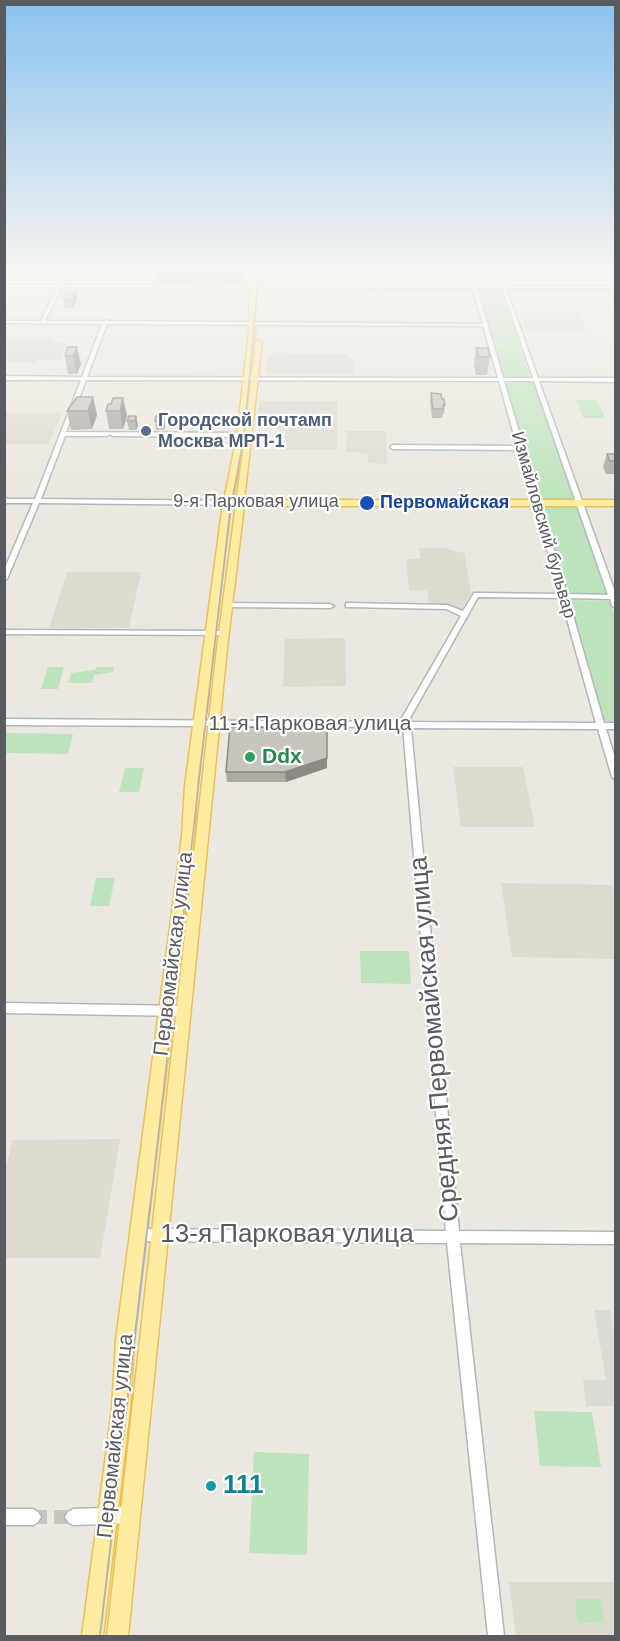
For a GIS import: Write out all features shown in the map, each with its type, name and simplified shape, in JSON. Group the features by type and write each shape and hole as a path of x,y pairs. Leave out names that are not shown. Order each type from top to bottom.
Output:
{"main road":[{"name":"Первомайская улица","path":"251,379 252,349"},
{"name":"Первомайская улица","path":"92,1636 121,1409 121,1375 139,1235 176,1010 215,723 251,379 257,349"},
{"name":"Первомайская улица","path":"117,1636 161,1235 199,723 227,502 245,435"},
{"name":"9-я Парковая улица","path":"239,503 615,503"}],"street":[{"path":"4,579 37,501 95,349"},
{"name":"Измайловский бульвар","path":"492,349 615,777"},
{"name":"Измайловский бульвар","path":"525,349 614,597 615,606"},
{"path":"4,378 615,380"},
{"path":"62,434 245,435"},
{"path":"393,447 521,448"},
{"name":"9-я Парковая улица","path":"4,501 239,503"},
{"name":"Средняя Первомайская улица","path":"496,1636 453,1236 406,718 476,595 614,597"},
{"path":"227,605 330,606"},
{"path":"349,605 447,607 465,615"},
{"path":"4,632 224,633"},
{"name":"11-я Парковая улица","path":"4,722 615,726"},
{"path":"4,1008 176,1010"},
{"name":"13-я Парковая улица","path":"139,1235 615,1238"},
{"path":"73,1517 131,1515"},
{"path":"4,1517 33,1517"}],"shaded area":[{"path":"5,349 65,349 61,360 38,360 36,363 5,361"},
{"path":"348,354 348,359 354,359 355,375 266,374 268,355"},
{"path":"259,401 337,401 337,450 285,450 286,431 280,431 272,426 256,426"},
{"path":"5,413 62,413 49,444 5,444"},
{"path":"347,431 386,431 387,464 368,463 367,453 346,452"},
{"path":"419,548 443,548 464,553 471,592 462,609 449,604 429,603 427,591 409,590 406,559 420,559"},
{"path":"67,572 141,572 129,628 49,628"},
{"path":"345,638 346,686 283,687 285,639"},
{"path":"453,767 523,767 535,827 461,827"},
{"path":"501,883 612,885 616,900 615,959 512,957"},
{"path":"120,1139 100,1258 5,1258 5,1173 12,1140"},
{"path":"594,1310 610,1310 615,1340 615,1406 586,1406 583,1380 606,1380"},
{"path":"509,1582 615,1582 615,1636 516,1636"}],"green space":[{"path":"494,349 520,349 530,378 503,377"},
{"path":"534,381 576,500 540,499 504,382"},
{"path":"576,400 597,400 605,418 583,418"},
{"path":"546,507 579,509 607,594 572,595 566,592 542,510"},
{"path":"569,601 609,601 616,617 615,723 609,723 602,718"},
{"path":"48,667 64,667 58,689 41,689"},
{"path":"96,667 114,667 113,672 94,675 92,683 68,683 71,673 95,670"},
{"path":"5,733 73,734 68,754 5,753"},
{"path":"125,768 144,768 139,792 119,792"},
{"path":"96,878 115,878 109,906 90,906"},
{"path":"360,951 409,951 411,984 361,983"},
{"path":"534,1411 592,1412 601,1467 540,1466"},
{"path":"254,1452 309,1454 307,1555 249,1553"},
{"path":"575,1599 600,1599 604,1622 578,1623"}],"building":[{"path":"67,349 76,349 73,356 65,356"},
{"path":"476,349 488,349 490,357 479,357"},
{"path":"431,393 441,394 445,405 443,409 433,409"},
{"path":"77,397 93,397 88,411 67,411"},
{"path":"113,398 123,398 120,411 106,411 108,404 111,404"},
{"path":"129,416 136,416 135,421 127,421"},
{"path":"156,416 164,416 162,421 155,421"},
{"path":"607,454 615,454 615,461 610,461"},
{"path":"230,727 327,728 327,758 285,772 226,772"}],"tunnel":[{"path":"33,1517 73,1517"}],"tram line":[{"path":"150,1207 230,511 244,437 252,349"},
{"path":"100,1636 150,1206"}],"place":[{"name":"Городской почтамп Москва МРП-1","path":"146,431"},
{"name":"Первомайская","path":"367,503"},
{"name":"Ddx","path":"250,757"},
{"name":"111","path":"211,1486"}]}
